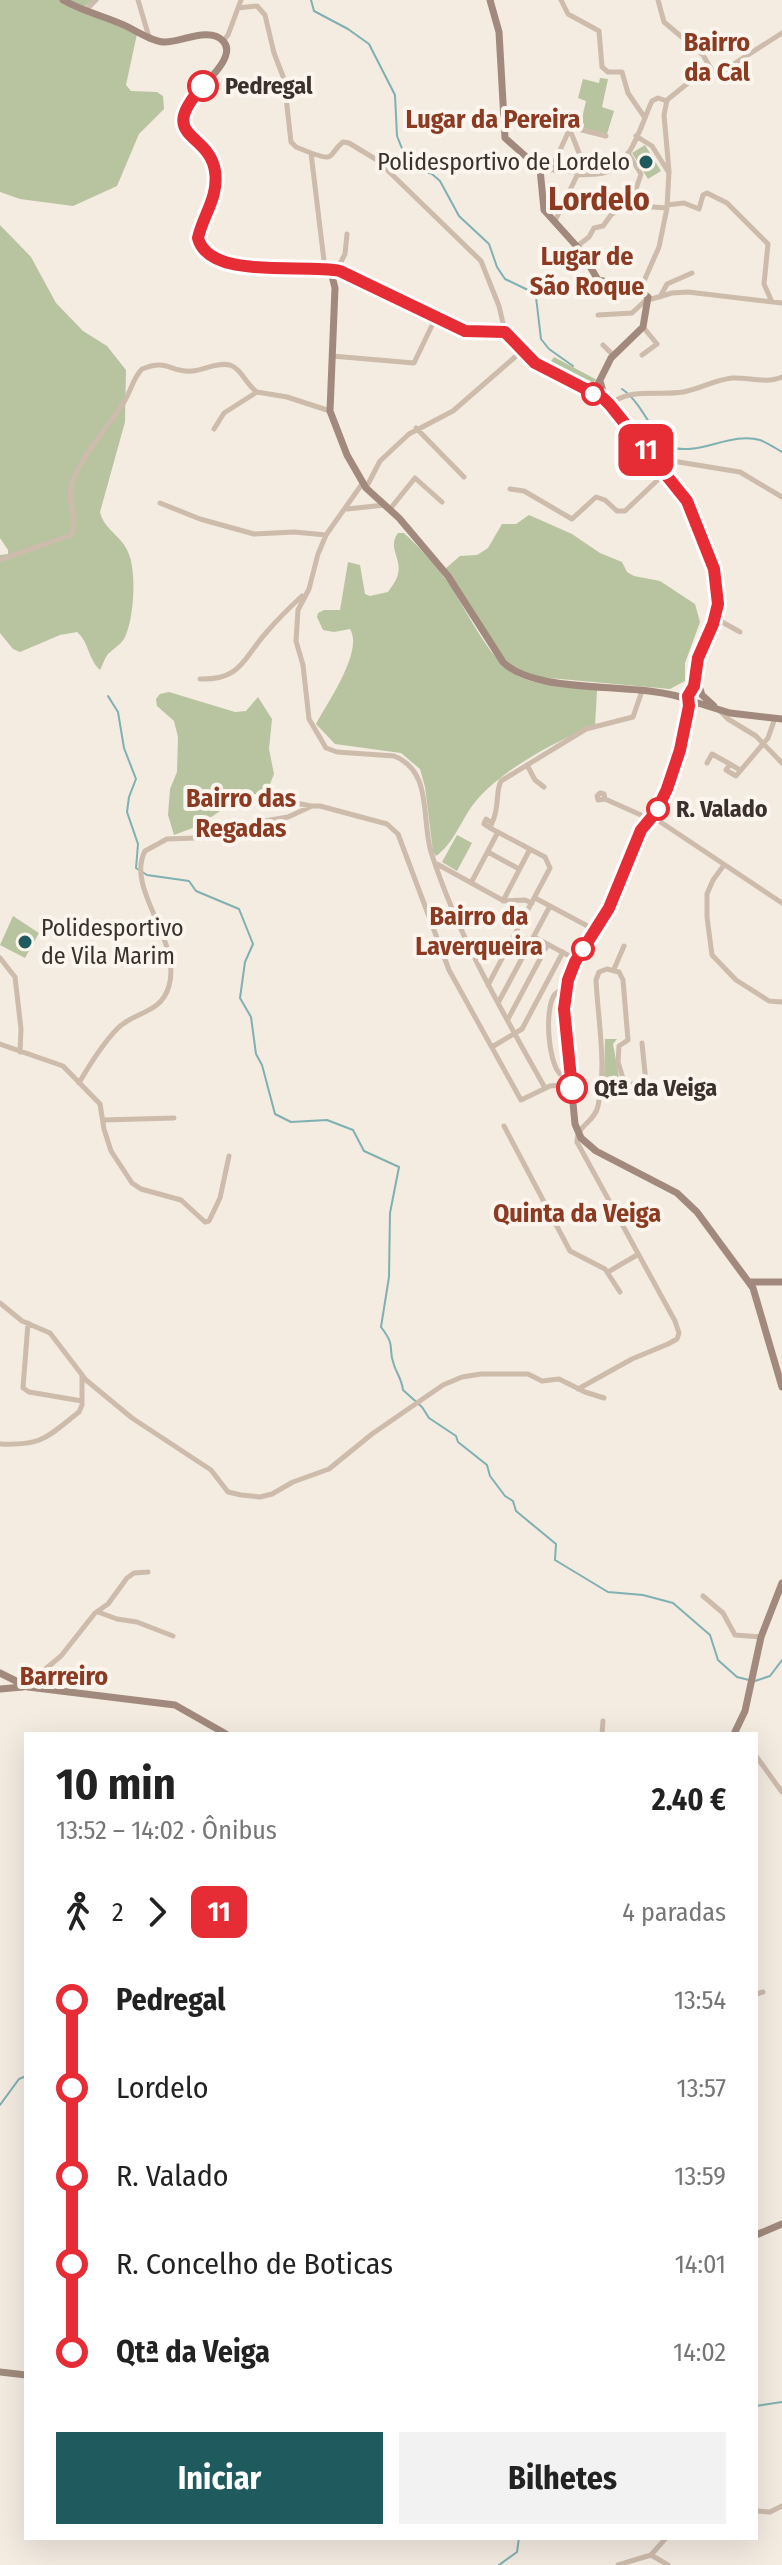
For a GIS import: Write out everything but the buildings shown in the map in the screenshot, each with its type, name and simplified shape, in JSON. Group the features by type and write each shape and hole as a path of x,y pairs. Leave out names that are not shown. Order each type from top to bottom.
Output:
{"street":[{"path":"63,0 167,42 210,36 223,41 227,50 224,61 189,103 183,119 187,132 210,158 215,173 214,196 199,234 199,243 211,257 230,265 325,269 470,332 505,332"},
{"path":"85,11 96,0"},
{"path":"138,0 149,37"},
{"path":"223,41 241,0"},
{"path":"490,0 502,59 503,135 540,169 544,210 576,247 600,282 640,290 648,298"},
{"path":"561,0 568,14 599,31 602,67 608,72 622,72 628,93 645,118"},
{"path":"658,0 664,22 703,55 714,72"},
{"path":"238,8 256,5 264,14 284,79 291,142 297,148 328,158 333,157 339,145 349,143 377,160 481,261 496,295 505,332 535,363 581,387 598,389 687,501 714,569 718,594 715,618 698,658 695,698 688,713 678,756 664,794 640,833 613,899 577,960 566,987 564,1009 575,1121 581,1141 637,1255 675,1321 678,1337 578,1389"},
{"path":"640,290 659,247 667,206 669,174 664,115 667,101 682,86 703,75 725,70 782,33"},
{"path":"535,163 551,170 578,174 607,172 628,153 654,99 667,101"},
{"path":"562,125 606,136"},
{"path":"551,170 570,128"},
{"path":"555,221 583,161 570,128"},
{"path":"636,136 650,144 669,174"},
{"path":"311,153 325,269"},
{"path":"628,153 640,173 634,199 637,206 684,203 699,209 707,193 728,205 768,244 764,284 772,302"},
{"path":"576,247 589,237 594,227 604,226 611,215 634,199"},
{"path":"347,234 345,254 335,274 330,411 347,455 364,486 388,507 448,576 501,660 510,668 535,679 695,698 719,709 764,743 782,763"},
{"path":"660,297 667,284 692,273"},
{"path":"598,315 629,313 637,310 648,298 688,292 782,303"},
{"path":"614,419 598,389 614,356 643,327 648,298"},
{"path":"331,355 414,363 436,316"},
{"path":"642,355 657,344 643,327"},
{"path":"603,345 614,356"},
{"path":"523,350 453,411 416,428 380,461 326,535 298,610 296,641 303,665 306,706 314,731 330,750 383,753 402,759 419,780 436,864 464,940 545,1088"},
{"path":"0,560 73,533 69,498 73,479 125,401 136,375 142,369 162,363 185,371 230,365 257,392 330,411"},
{"path":"610,405 623,395 686,391 726,379 773,381 782,377"},
{"path":"214,429 224,413 257,392"},
{"path":"416,428 464,477"},
{"path":"654,458 740,472 782,497"},
{"path":"510,489 522,490 545,501 571,519 596,497 605,500 617,511 624,511 666,472"},
{"path":"346,509 388,507 415,478 442,502"},
{"path":"160,503 201,520 256,534 299,532 326,535"},
{"path":"200,679 212,680 240,668 262,638 306,593"},
{"path":"715,618 740,632"},
{"path":"488,985 550,865 545,857 498,832 491,825 499,805 499,783 586,729 633,717 642,691"},
{"path":"707,763 712,754 730,764 726,770 736,776 770,735 778,719 719,709"},
{"path":"776,757 782,752"},
{"path":"527,765 534,779 544,787"},
{"path":"261,796 346,812 392,827 449,970 521,1100 545,1088 571,1084"},
{"path":"605,799 652,818 782,903"},
{"path":"79,1083 89,1064 118,1027 156,1007 170,983 171,957 141,876 145,851 167,839 225,837 253,823 288,817 312,806"},
{"path":"471,883 498,832"},
{"path":"503,901 530,849"},
{"path":"488,852 519,869"},
{"path":"436,864 503,901 534,900 595,930"},
{"path":"724,865 707,894 712,955 736,980 769,1001 782,1002"},
{"path":"498,1003 550,906"},
{"path":"534,937 577,960"},
{"path":"507,1020 548,944"},
{"path":"614,969 624,946"},
{"path":"492,1047 522,1029 563,952"},
{"path":"0,958 14,976 21,1029 20,1052"},
{"path":"581,1141 587,1123 596,1114 600,1087 601,1047 596,980 602,970 614,969 622,976 624,985 628,1040 619,1046 618,1055 625,1085"},
{"path":"566,987 555,995 549,1020 554,1067 559,1074 570,1072"},
{"path":"600,1087 646,1083 642,1043"},
{"path":"1,1046 61,1066 100,1104 111,1151 132,1183 141,1189 181,1200 205,1222 209,1221 220,1198 229,1156"},
{"path":"103,1120 174,1118"},
{"path":"575,1121 587,1123"},
{"path":"504,1126 570,1251 608,1272 620,1292"},
{"path":"581,1141 605,1157 683,1197 755,1292 782,1387"},
{"path":"608,1272 637,1255"},
{"path":"749,1282 782,1282"},
{"path":"0,1303 55,1338 82,1376 137,1422 211,1470 228,1492 248,1496 272,1494 293,1482 326,1470 368,1437 452,1380 481,1374 528,1374 542,1381 559,1379 604,1398"},
{"path":"28,1323 23,1388 29,1392 82,1401"},
{"path":"0,1444 27,1445 43,1439 79,1412 82,1376"},
{"path":"25,1687 61,1656 129,1576 148,1572"},
{"path":"736,1732 744,1714 761,1637 782,1583"},
{"path":"703,1596 722,1612 736,1635 761,1637"},
{"path":"97,1611 173,1636"},
{"path":"0,1673 25,1687"},
{"path":"0,1689 25,1687 165,1703 183,1708 223,1732"},
{"path":"602,1732 603,1721"},
{"path":"758,1759 782,1792"},
{"path":"758,1993 763,1992"},
{"path":"758,2234 782,2224"},
{"path":"0,2372 24,2375"},
{"path":"758,2511 770,2512 782,2506"},
{"path":"618,2565 651,2555 664,2540"},
{"path":"651,2555 668,2565"}],"green space":[{"path":"0,0 94,0 80,10 137,34 126,85 131,91 157,92 163,96 164,109 139,134 117,186 73,206 20,199 0,192"},
{"path":"600,78 608,79 602,107 614,111 607,134 580,127 586,101 578,98 583,79 599,83"},
{"name":"Polidesportivo de Lordelo","path":"645,145 661,171 648,179 632,153"},
{"path":"0,225 31,257 56,303 83,331 107,346 126,370 125,422 100,512 131,560 132,607 125,637 108,654 100,670 77,632 60,635 20,652 13,649 0,633 0,555 8,554 8,550 0,538"},
{"path":"554,357 597,380 586,386 547,367"},
{"path":"529,515 572,534 600,553 622,562 627,572 634,576 660,581 695,604 700,622 685,663 685,681 670,689 538,677 516,668 505,659 445,569 460,556 477,555 488,548 502,524 516,524"},
{"path":"398,533 404,533 439,571 489,649 509,670 536,682 594,688 597,691 595,726 563,739 495,782 472,806 452,839 436,856 420,769 401,753 335,744 316,724 342,677 353,639 350,629 334,632 323,630 318,613 340,610 348,562 360,565 365,594 370,596 388,592 398,574 394,543"},
{"path":"169,692 235,712 246,711 258,697 272,719 269,749 274,774 268,789 229,805 198,826 174,835 168,815 170,789 177,772 178,737 174,721 157,706 156,699 160,694"},
{"path":"457,835 472,843 457,871 442,862"},
{"path":"13,916 39,933 25,958 0,945"},
{"path":"605,1039 617,1039 613,1044 619,1077 604,1079"}],"waterway":[{"path":"311,0 314,11 369,44 395,95 397,136 403,151 416,168 440,181 459,216 489,244 505,279 536,297 541,339 549,349 573,366"},
{"path":"622,389 668,446 690,449 749,438 763,441 782,452"},
{"path":"108,696 118,712 124,748 136,779 127,812 138,844 136,868 147,875 189,881 196,891 239,909 253,944 245,962 240,998 251,1017 256,1054 275,1114 291,1122 327,1120 353,1130 364,1151 399,1167 390,1213 389,1277 381,1327 390,1343 403,1390 429,1418 456,1436 458,1442 487,1465 490,1476 505,1496 513,1501 516,1511 556,1544 555,1560 608,1592 643,1595 673,1603 710,1635 718,1660 737,1677 749,1680"},
{"path":"755,1681 770,1676 782,1660"},
{"path":"0,2105 19,2079 24,2077"},
{"path":"758,2406 782,2402"},
{"path":"499,2565 517,2552 519,2540"}],"bus line":[{"name":"11","path":"203,86 189,103 183,119 188,135 209,156 215,170 213,199 198,238 206,253 219,262 234,266 319,267 340,271 465,331 505,332 535,363 603,398 610,405 684,494 711,559 717,580 717,612 698,658 693,691 688,696 690,702 681,748 658,808 641,830 609,908 575,962 567,983 564,1009 572,1088"}],"place":[{"name":"Pedregal","path":"203,86"},
{"name":"Polidesportivo de Lordelo","path":"646,162"},
{"name":"R. Valado","path":"658,809"},
{"name":"Polidesportivo de Vila Marim","path":"25,942"},
{"name":"Qtª da Veiga","path":"572,1088"}],"district":[{"name":"Bairro da Cal","path":"717,57"},
{"name":"Lugar da Pereira","path":"493,119"},
{"name":"Lordelo","path":"599,199"},
{"name":"Lugar de São Roque","path":"587,271"},
{"name":"Bairro das Regadas","path":"241,813"},
{"name":"Bairro da Laverqueira","path":"479,931"},
{"name":"Quinta da Veiga","path":"577,1213"},
{"name":"Barreiro","path":"64,1676"}]}
